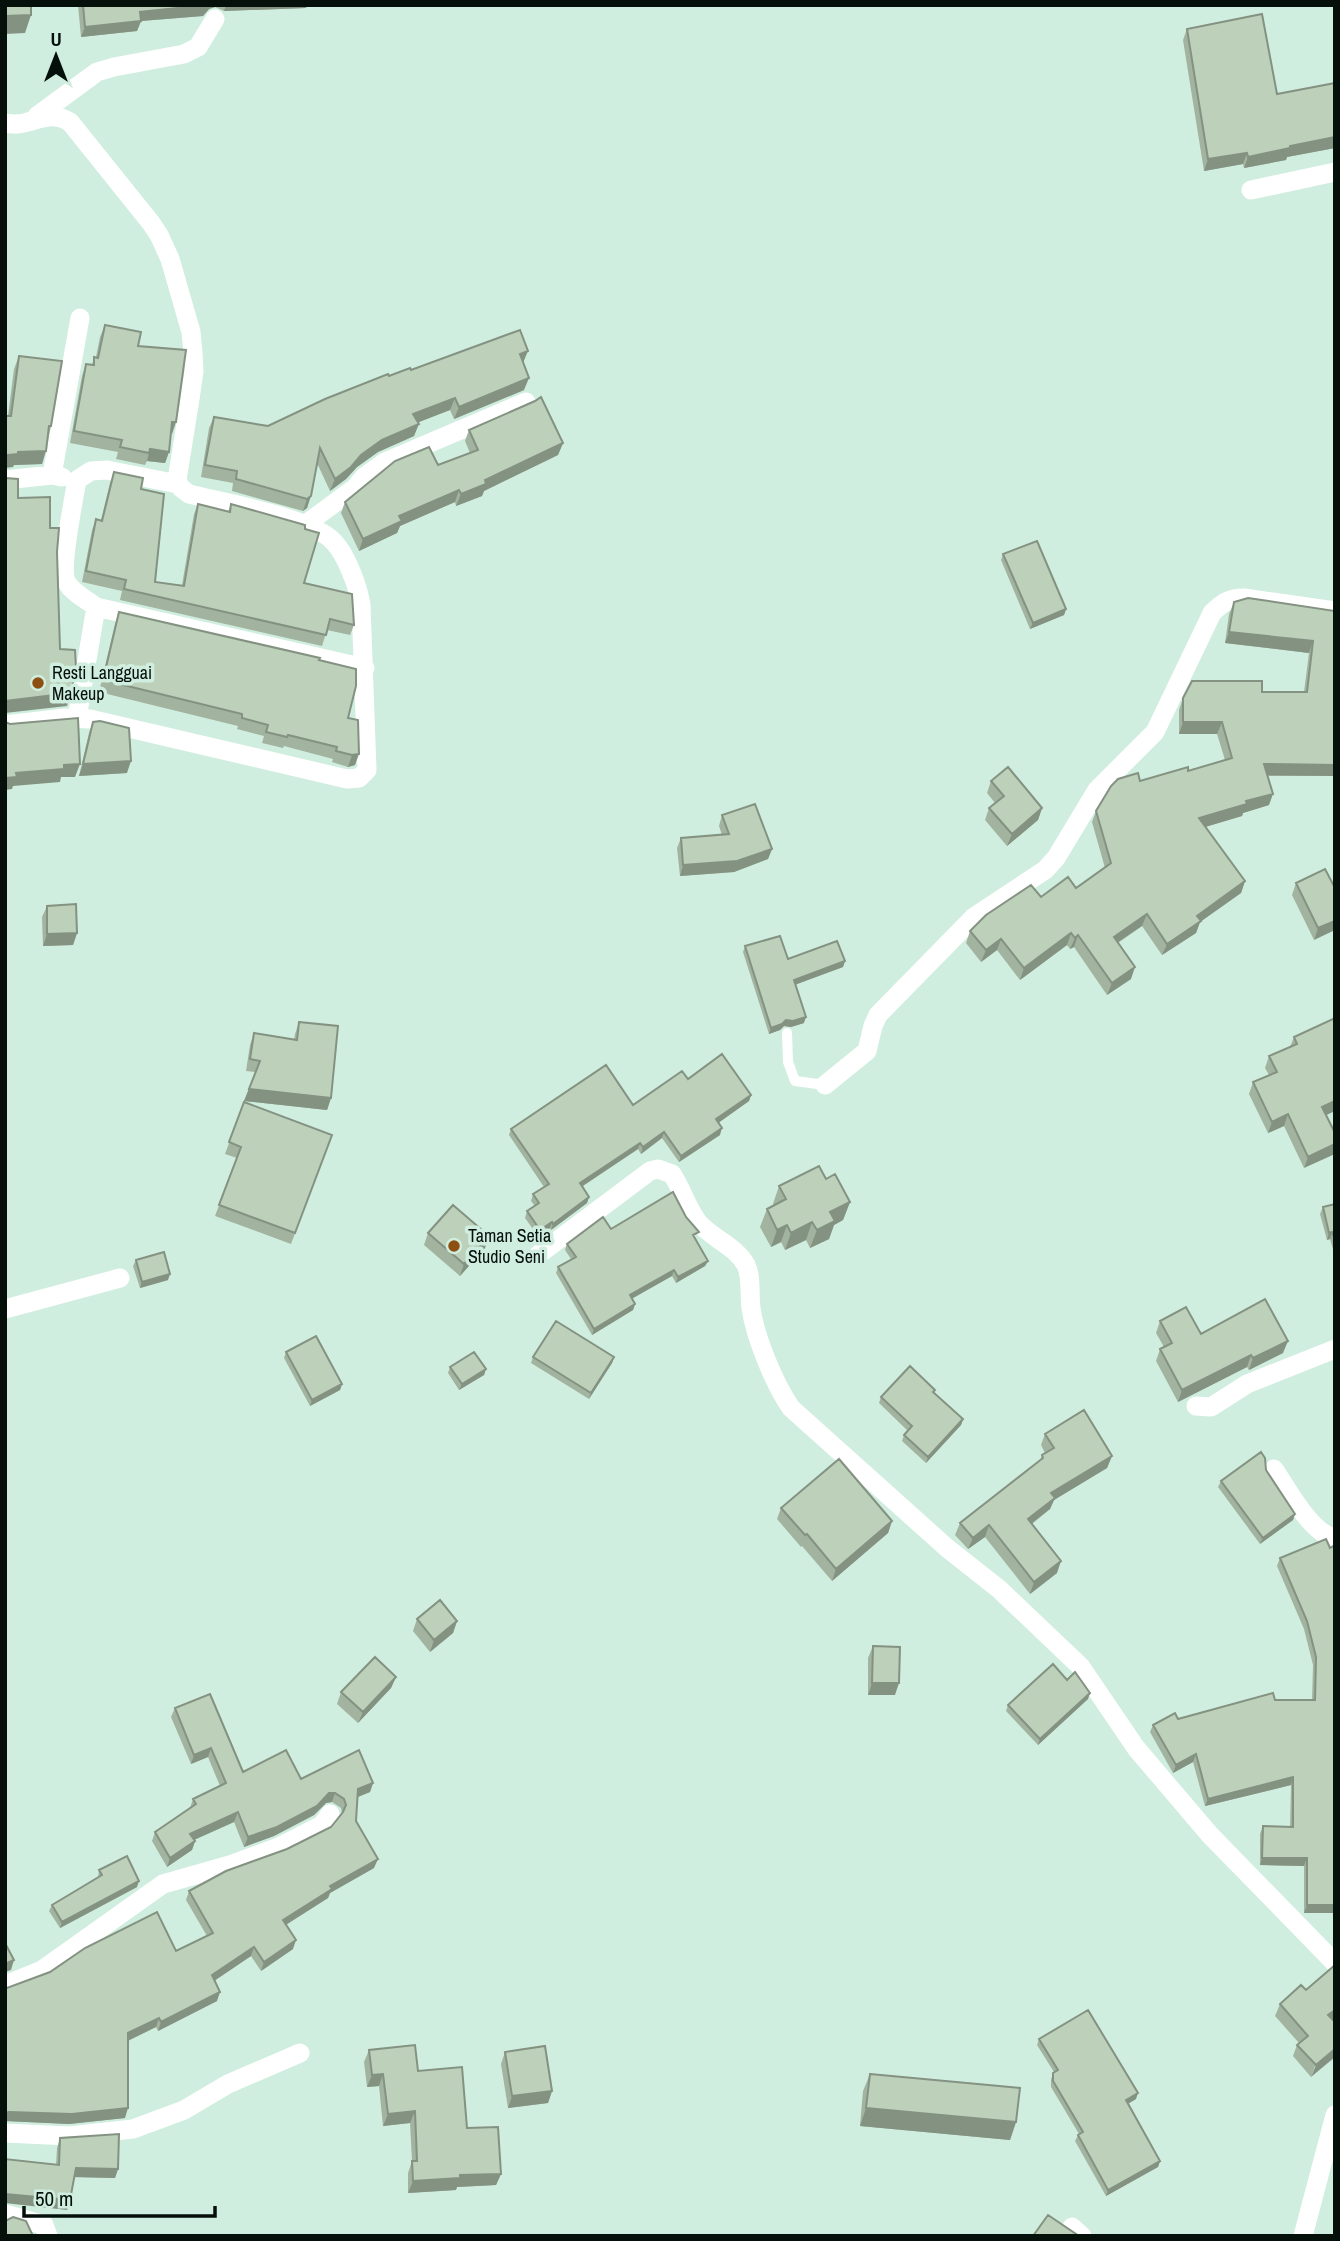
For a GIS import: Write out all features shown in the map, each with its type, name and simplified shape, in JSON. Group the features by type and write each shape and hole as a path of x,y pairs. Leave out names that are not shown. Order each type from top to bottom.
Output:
{"street":[{"path":"30,121 97,72 184,54 198,47 215,19"},
{"path":"5,123 19,125 55,115 70,122 159,235 170,260 191,332 193,353 193,381 178,484"},
{"path":"1251,190 1335,172"},
{"path":"52,475 80,318"},
{"path":"306,524 385,462 526,402"},
{"path":"5,480 52,475 77,480 91,471 107,470 178,484 190,494 306,524 332,540 359,591 363,618 367,770 354,780 77,718 5,725"},
{"path":"77,480 64,579 96,607 365,668"},
{"path":"825,1085 867,1051 878,1015 974,917 1045,870 1056,858 1097,790 1155,732 1212,613 1222,603 1234,597 1244,597 1335,611"},
{"path":"77,718 96,607"},
{"path":"538,1255 650,1171 657,1169 672,1174 696,1220 708,1233 736,1253 745,1264 749,1278 751,1310 766,1359 780,1392 791,1408 947,1548 999,1589 1081,1667 1136,1748 1210,1835 1335,1964"},
{"path":"5,1309 120,1278"},
{"path":"1196,1406 1211,1407 1247,1384 1335,1349"},
{"path":"1274,1469 1309,1520 1322,1533 1335,1538"},
{"path":"5,1985 42,1970 163,1884 230,1866 279,1847 322,1825 330,1814"},
{"path":"5,2133 69,2136 134,2129 184,2110 228,2084 300,2053"},
{"path":"1303,2236 1335,2115"},
{"path":"5,2214 44,2225 48,2236"}],"lane":[{"path":"787,1033 788,1062 794,1081 825,1085"}],"building":[{"path":"5,5 31,5 31,15 5,16"},
{"path":"83,5 207,5 140,12 141,21 85,27"},
{"path":"1262,14 1277,94 1335,83 1335,137 1248,157 1247,153 1208,159 1187,29"},
{"path":"105,325 141,332 138,346 186,350 169,452 150,449 149,453 120,447 122,440 74,431 86,364 94,365 94,357 98,358"},
{"path":"520,330 528,351 520,354 529,378 459,407 455,398 413,414 419,424 382,440 335,479 320,448 311,496 307,499 236,479 237,471 205,465 214,417 268,426 325,399 388,374 389,376 410,368 411,370"},
{"path":"19,356 62,361 46,451 18,452 5,457 5,416 11,416"},
{"path":"541,397 563,443 485,480 486,484 461,494 459,490 399,516 402,521 363,539 345,502 395,461 429,447 438,465 478,450 469,430"},
{"path":"114,472 143,478 141,489 164,494 155,582 184,586 198,504 230,512 231,504 305,525 305,529 319,533 304,583 352,594 354,625 330,619 326,635 124,589 126,580 86,571 96,519 102,521"},
{"path":"5,478 18,479 18,498 50,497 50,528 59,528 57,552 60,649 75,650 76,668 71,693 5,701"},
{"path":"1037,541 1066,609 1033,623 1003,554"},
{"path":"1248,598 1335,611 1335,765 1264,764 1273,794 1199,818 1245,881 1197,916 1201,921 1167,944 1147,914 1114,937 1135,967 1112,983 1078,935 1075,938 1071,933 1024,968 1001,939 986,950 970,931 986,915 1031,885 1041,897 1068,877 1076,888 1111,863 1096,811 1118,779 1138,773 1140,781 1232,758 1222,722 1183,722 1183,698 1192,681 1262,681 1262,692 1307,692 1313,641 1229,632 1234,602"},
{"path":"119,612 320,658 319,660 356,669 356,686 348,718 358,720 359,754 352,755 336,751 337,747 266,732 268,725 242,718 242,714 103,680"},
{"path":"78,718 80,764 64,765 64,769 16,773 17,777 5,778 5,722 10,724"},
{"path":"100,721 129,728 131,761 83,764 93,722"},
{"path":"1008,767 1042,808 1012,834 989,808 1004,796 991,781"},
{"path":"755,804 772,849 737,861 683,865 681,838 729,834 722,815"},
{"path":"1325,869 1335,888 1335,921 1318,928 1296,883"},
{"path":"76,904 77,933 47,934 47,906"},
{"path":"780,936 788,959 837,941 845,961 794,980 806,1017 786,1020 771,1028 745,946"},
{"path":"1335,1018 1335,1101 1322,1107 1335,1133 1335,1144 1308,1157 1288,1114 1272,1122 1253,1082 1277,1072 1269,1056 1297,1044 1294,1037"},
{"path":"299,1022 338,1026 331,1098 249,1089 260,1061 250,1059 254,1033 297,1040"},
{"path":"722,1054 751,1095 716,1119 722,1128 681,1156 664,1132 643,1147 640,1143 580,1183 589,1197 553,1224 552,1222 540,1230 527,1211 539,1203 533,1194 549,1184 511,1129 606,1065 633,1105 682,1071 688,1079"},
{"path":"244,1102 332,1135 295,1233 219,1205 241,1147 229,1142"},
{"path":"819,1166 826,1179 835,1174 850,1202 830,1212 835,1221 817,1230 812,1222 791,1233 787,1225 777,1230 767,1209 786,1199 779,1186"},
{"path":"673,1192 686,1217 699,1232 693,1235 708,1261 678,1277 674,1270 630,1295 635,1304 594,1329 558,1267 576,1257 567,1244 603,1217 611,1229"},
{"path":"1335,1204 1335,1240 1332,1232 1329,1233 1323,1207"},
{"name":"Taman Setia Studio Seni","path":"453,1205 489,1236 464,1264 428,1233"},
{"path":"164,1252 170,1274 142,1282 136,1260"},
{"path":"1265,1299 1288,1341 1253,1358 1251,1355 1182,1390 1160,1349 1172,1343 1160,1321 1186,1307 1201,1334"},
{"path":"556,1321 614,1357 591,1393 533,1357"},
{"path":"316,1336 342,1384 312,1400 286,1352"},
{"path":"474,1352 486,1369 462,1384 450,1367"},
{"path":"910,1366 935,1390 933,1392 963,1419 928,1457 904,1435 912,1426 881,1397"},
{"path":"1084,1410 1112,1456 1051,1493 1055,1498 1028,1519 1061,1561 1034,1582 989,1525 973,1538 960,1523 1054,1448 1045,1434"},
{"path":"1261,1452 1265,1458 1266,1470 1295,1514 1263,1538 1221,1481"},
{"path":"839,1459 892,1521 836,1569 781,1508"},
{"path":"1326,1539 1330,1548 1335,1545 1335,1905 1307,1905 1307,1858 1262,1858 1263,1826 1293,1827 1293,1777 1208,1799 1196,1754 1176,1765 1153,1725 1175,1713 1178,1719 1273,1693 1275,1700 1315,1700 1316,1657 1307,1621 1280,1558"},
{"path":"440,1600 457,1621 434,1640 417,1619"},
{"path":"873,1646 900,1647 899,1683 872,1683"},
{"path":"375,1657 396,1677 363,1712 341,1692"},
{"path":"1053,1664 1067,1680 1075,1672 1090,1693 1040,1739 1008,1705"},
{"path":"210,1694 243,1772 286,1750 301,1779 359,1750 373,1783 358,1789 356,1821 378,1859 330,1886 332,1889 283,1920 296,1940 264,1962 254,1947 212,1975 220,1992 161,2022 159,2018 128,2033 128,2108 72,2114 5,2113 5,1987 50,1972 85,1948 157,1912 176,1951 213,1933 189,1891 226,1871 287,1849 331,1827 343,1812 346,1805 344,1799 335,1793 329,1793 317,1806 277,1827 248,1837 238,1812 190,1834 195,1841 170,1858 155,1832 196,1804 193,1799 226,1783 211,1748 194,1755 175,1708"},
{"path":"127,1856 139,1881 62,1922 52,1905 102,1875 99,1870"},
{"path":"5,1943 14,1960 5,1964"},
{"path":"1335,1965 1335,2010 1328,2015 1335,2022 1335,2049 1316,2065 1297,2045 1308,2036 1280,2004 1301,1985 1306,1990"},
{"path":"1088,2010 1138,2093 1126,2100 1160,2161 1108,2190 1078,2135 1083,2132 1053,2081 1053,2073 1058,2070 1039,2039"},
{"path":"415,2045 418,2071 462,2067 467,2128 498,2127 501,2174 460,2175 460,2178 413,2181 412,2161 417,2161 415,2111 388,2114 383,2074 372,2075 369,2050"},
{"path":"545,2046 552,2091 512,2096 505,2052"},
{"path":"870,2074 1020,2088 1016,2122 866,2108"},
{"path":"119,2134 118,2169 76,2168 70,2200 5,2194 5,2159 59,2165 60,2138"},
{"path":"1048,2215 1079,2236 1033,2236"},
{"path":"13,2217 26,2221 33,2236 5,2236 5,2221"}],"place":[{"name":"Resti Langguai Makeup","path":"38,683"},
{"name":"Taman Setia Studio Seni","path":"454,1246"}]}
